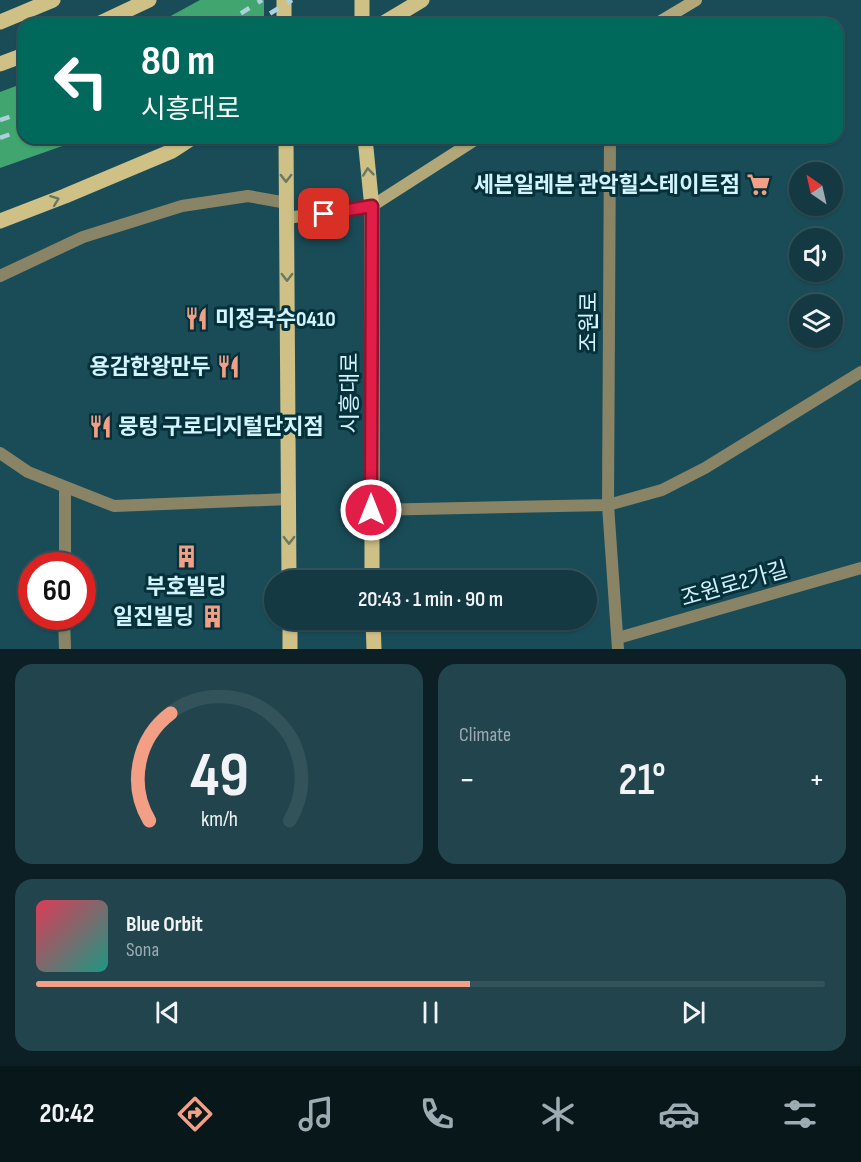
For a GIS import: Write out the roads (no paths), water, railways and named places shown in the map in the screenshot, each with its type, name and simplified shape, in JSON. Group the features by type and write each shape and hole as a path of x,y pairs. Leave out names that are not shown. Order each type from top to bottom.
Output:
{"main road":[{"path":"0,22 53,0"},
{"path":"111,18 149,0"},
{"path":"284,0 285,18"},
{"path":"362,0 362,18"},
{"path":"392,18 422,0"},
{"path":"667,18 696,0"},
{"path":"0,64 18,57"},
{"path":"0,220 64,196 161,155 181,144"},
{"path":"286,144 289,570"},
{"name":"시흥대로","path":"366,144 372,206 372,570"},
{"path":"287,211 372,206 469,144"},
{"path":"290,630 290,649"},
{"path":"373,630 374,649"}],"street":[{"name":"조원로","path":"610,144 608,505 618,644"},
{"path":"0,276 83,237 183,206 248,196 287,211"},
{"path":"371,510 608,505 662,489 705,468 861,372"},
{"path":"0,453 28,472 114,506 289,499"},
{"path":"65,487 65,552"},
{"name":"조원로2가길","path":"618,644 861,568"},
{"path":"64,630 65,649"}],"railway":[{"path":"234,18 262,0"},
{"path":"263,18 292,0"},
{"path":"0,120 18,114"},
{"path":"0,138 18,131"}],"place":[{"name":"세븐일레븐 관악힐스테이트점","path":"758,184"},
{"name":"미정국수0410","path":"197,318"},
{"name":"용감한왕만두","path":"229,366"},
{"name":"뭉텅 구로디지털단지점","path":"100,426"},
{"name":"부호빌딩","path":"186,557"},
{"name":"일진빌딩","path":"212,616"}]}
